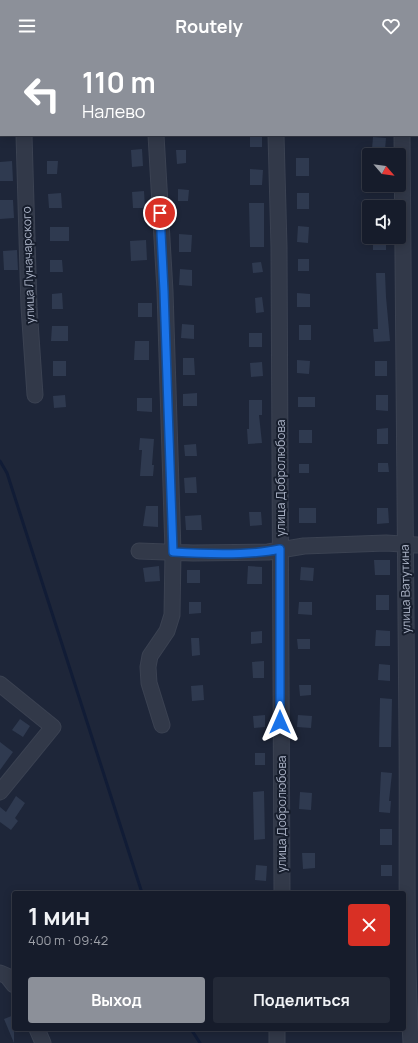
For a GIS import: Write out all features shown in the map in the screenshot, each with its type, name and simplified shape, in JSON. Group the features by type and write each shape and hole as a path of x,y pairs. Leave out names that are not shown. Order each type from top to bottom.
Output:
{"street":[{"name":"улица Луначарского","path":"24,136 29,307 35,395"},
{"path":"156,136 164,291 173,552 172,615 167,631 150,656 148,667 149,683 162,725"},
{"name":"улица Добролюбова","path":"276,136 279,247 282,891"},
{"name":"улица Ватутина","path":"402,136 411,545 408,801 408,987 411,1043"},
{"path":"139,551 193,553 268,552 280,549 311,546 386,543 411,545"},
{"path":"0,684 53,728 0,792"},
{"path":"0,973 7,976 12,982"},
{"path":"38,1031 43,1043"},
{"path":"276,1043 277,1031"}],"building":[{"path":"250,136 262,136 262,147 250,147"},
{"path":"373,137 386,138 385,148 372,148"},
{"path":"142,149 143,166 132,167 131,150"},
{"path":"176,150 186,150 186,163 177,164"},
{"path":"296,158 309,158 309,176 296,176"},
{"path":"12,161 13,181 0,181 0,162"},
{"path":"47,161 58,161 57,174 47,174"},
{"path":"250,169 263,170 262,185 250,185"},
{"path":"178,189 189,190 188,201 178,201"},
{"path":"144,191 145,208 133,208 132,192"},
{"path":"61,193 62,208 49,208 48,194"},
{"path":"297,193 309,193 309,209 297,209"},
{"path":"0,200 13,200 14,218 0,219"},
{"path":"249,203 264,203 264,247 250,247"},
{"path":"298,226 309,227 308,243 297,242"},
{"path":"50,227 69,227 69,241 50,241"},
{"path":"179,234 192,235 191,252 179,252"},
{"path":"146,240 147,260 131,261 130,241"},
{"path":"373,244 386,244 386,250 373,250"},
{"path":"17,250 18,270 4,270 3,251"},
{"path":"298,259 309,259 309,271 298,271"},
{"path":"50,260 62,260 63,272 50,272"},
{"path":"261,262 263,272 253,273 252,263"},
{"path":"180,269 192,270 192,286 179,285"},
{"path":"376,273 385,273 390,341 374,342 373,329 378,329"},
{"path":"62,293 63,309 52,309 52,294"},
{"path":"297,293 310,294 310,307 297,307"},
{"path":"262,297 264,312 256,313 255,298"},
{"path":"138,303 152,303 152,317 138,317"},
{"path":"182,324 194,325 194,339 181,338"},
{"path":"299,325 311,325 311,340 299,340"},
{"path":"52,326 68,326 68,341 51,341"},
{"path":"249,333 262,333 262,347 249,347"},
{"path":"135,341 149,341 149,360 134,360"},
{"path":"183,358 194,358 195,375 183,375"},
{"path":"297,360 310,361 309,374 297,373"},
{"path":"53,361 66,361 66,376 53,376"},
{"path":"375,361 387,361 387,376 375,376"},
{"path":"262,362 263,376 251,377 250,363"},
{"path":"197,393 197,406 183,406 183,394"},
{"path":"65,395 66,407 54,408 53,396"},
{"path":"376,395 388,395 388,411 376,410"},
{"path":"298,397 315,397 315,407 298,407"},
{"path":"137,398 152,398 152,412 137,411"},
{"path":"249,400 262,400 262,415 259,415 262,443 248,444 247,429 249,429"},
{"path":"388,428 388,444 377,444 377,429"},
{"path":"299,430 312,430 312,443 299,443"},
{"path":"140,438 154,439 152,465 154,465 153,476 140,476 142,450 139,450"},
{"path":"196,444 197,456 185,456 184,445"},
{"path":"378,463 388,463 389,472 378,472"},
{"path":"299,464 309,464 309,473 299,473"},
{"path":"196,477 197,493 185,493 184,478"},
{"path":"146,506 158,506 158,527 143,526"},
{"path":"299,508 316,508 316,523 299,523"},
{"path":"377,508 388,508 389,523 377,524"},
{"path":"249,512 261,512 262,525 250,526"},
{"path":"201,515 202,530 186,530 185,516"},
{"path":"374,560 390,560 390,575 375,575"},
{"path":"159,566 160,581 145,582 143,568"},
{"path":"248,566 262,567 262,584 247,584"},
{"path":"301,567 314,568 313,581 300,580"},
{"path":"187,570 200,570 200,583 187,583"},
{"path":"376,595 389,595 389,610 376,610"},
{"path":"189,602 201,602 201,613 189,614"},
{"path":"299,602 312,602 312,615 298,614"},
{"path":"376,630 390,631 390,646 375,646"},
{"path":"262,631 262,643 251,644 251,632"},
{"path":"191,638 199,638 200,655 192,656"},
{"path":"297,639 310,639 310,649 298,649"},
{"path":"264,661 264,678 253,678 252,662"},
{"path":"379,664 390,665 390,681 378,680"},
{"path":"203,685 204,700 192,701 191,686"},
{"path":"299,685 311,685 311,695 300,696"},
{"path":"380,698 392,699 391,747 379,747"},
{"path":"265,715 265,727 254,728 253,716"},
{"path":"298,715 312,716 311,728 297,727"},
{"path":"20,719 30,726 23,737 12,730"},
{"path":"0,742 13,752 0,770"},
{"path":"255,753 265,753 265,765 255,765"},
{"path":"381,772 392,773 389,801 391,801 390,813 379,812"},
{"path":"264,791 265,839 254,840 253,792"},
{"path":"300,792 312,793 311,810 299,809"},
{"path":"16,796 25,803 15,818 18,821 11,830 0,822 0,807 6,812"},
{"path":"380,829 392,829 392,845 380,845"},
{"path":"302,853 315,853 315,868 303,869"},
{"path":"256,865 267,866 266,881 255,880"},
{"path":"381,865 392,865 392,876 381,876"},
{"path":"12,1016 14,1043 4,1019"}],"waterway":[{"path":"0,461 7,473 141,891"},
{"path":"192,1031 200,1043"}],"route":[{"path":"160,213 173,552 268,552 280,549 280,722"}]}
